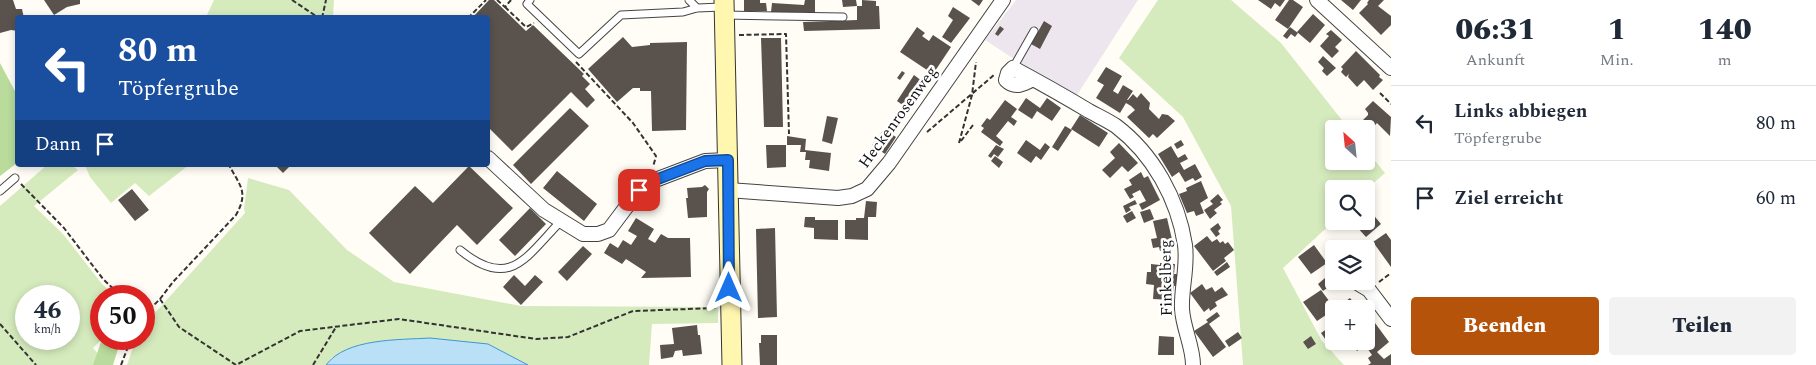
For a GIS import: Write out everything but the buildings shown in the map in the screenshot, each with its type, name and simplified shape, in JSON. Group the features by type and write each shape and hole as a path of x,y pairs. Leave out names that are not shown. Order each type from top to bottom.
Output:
{"main road":[{"path":"724,7 729,307 732,365"}],"street":[{"name":"Heckenrosenweg","path":"728,190 838,198 852,196 867,189 889,163 1003,0"},
{"path":"1317,0 1391,68"},
{"name":"Finkelberg","path":"1013,68 1114,125 1126,134 1145,154 1167,188 1181,225 1185,246 1186,269 1182,309 1193,365"},
{"path":"490,160 544,210 583,234 598,234 608,230 639,190 656,180 705,161 728,160"},
{"path":"1369,290 1391,319"}],"lane":[{"path":"530,0 526,4 579,54 621,15 683,12 697,8 724,7 842,16"},
{"path":"689,0 697,8"},
{"path":"1013,68 1034,32"},
{"path":"0,191 15,178"},
{"path":"460,250 483,266 507,269 520,262 561,221"}],"path":[{"path":"292,0 315,15"},
{"path":"321,15 326,0"},
{"path":"471,15 486,0"},
{"path":"497,0 526,26 533,22 540,29"},
{"path":"505,7 511,0"},
{"path":"725,36 786,34 789,134"},
{"path":"973,125 960,143 972,95 976,54 975,40"},
{"path":"573,60 634,123 656,156 653,168 656,180"},
{"path":"927,132 1006,64 1013,68"},
{"path":"1380,93 1391,104"},
{"path":"155,304 242,206 244,195 230,167"},
{"path":"15,178 64,228 109,285"},
{"path":"1375,285 1391,273"},
{"path":"160,299 179,327 236,365 300,331 398,319 536,339 568,336 633,311 729,307"},
{"path":"0,324 36,365"},
{"path":"313,365 336,327"},
{"path":"121,365 127,350"}],"shaded area":[{"path":"1016,0 1138,0 1077,95 1017,61 985,40"}],"green space":[{"path":"214,0 334,0 333,15 207,15"},
{"path":"1158,0 1231,0 1281,43 1342,120 1325,120 1325,170 1375,170 1375,161 1385,173 1375,182 1375,180 1325,180 1325,229 1283,268 1325,344 1325,350 1330,350 1344,365 1243,365 1231,206 1183,117 1119,58"},
{"path":"0,63 15,91 15,165 0,176"},
{"path":"45,167 74,167 78,170 34,206 63,234 103,285 90,285 90,350 95,350 108,365 0,365 0,206"},
{"path":"86,167 186,167 149,196 135,183 111,203 90,177"},
{"path":"248,178 289,190 347,250 394,282 521,306 718,307 718,323 652,324 649,365 528,365 488,344 332,357 326,365 127,365 132,350 155,350 155,313 245,213"},
{"path":"98,350 118,350 113,365 93,365"}],"water":[{"path":"430,338 488,344 528,365 326,365 335,356 360,345 389,340"}],"route":[{"path":"639,190 650,182 705,161 728,160 729,288"}]}
